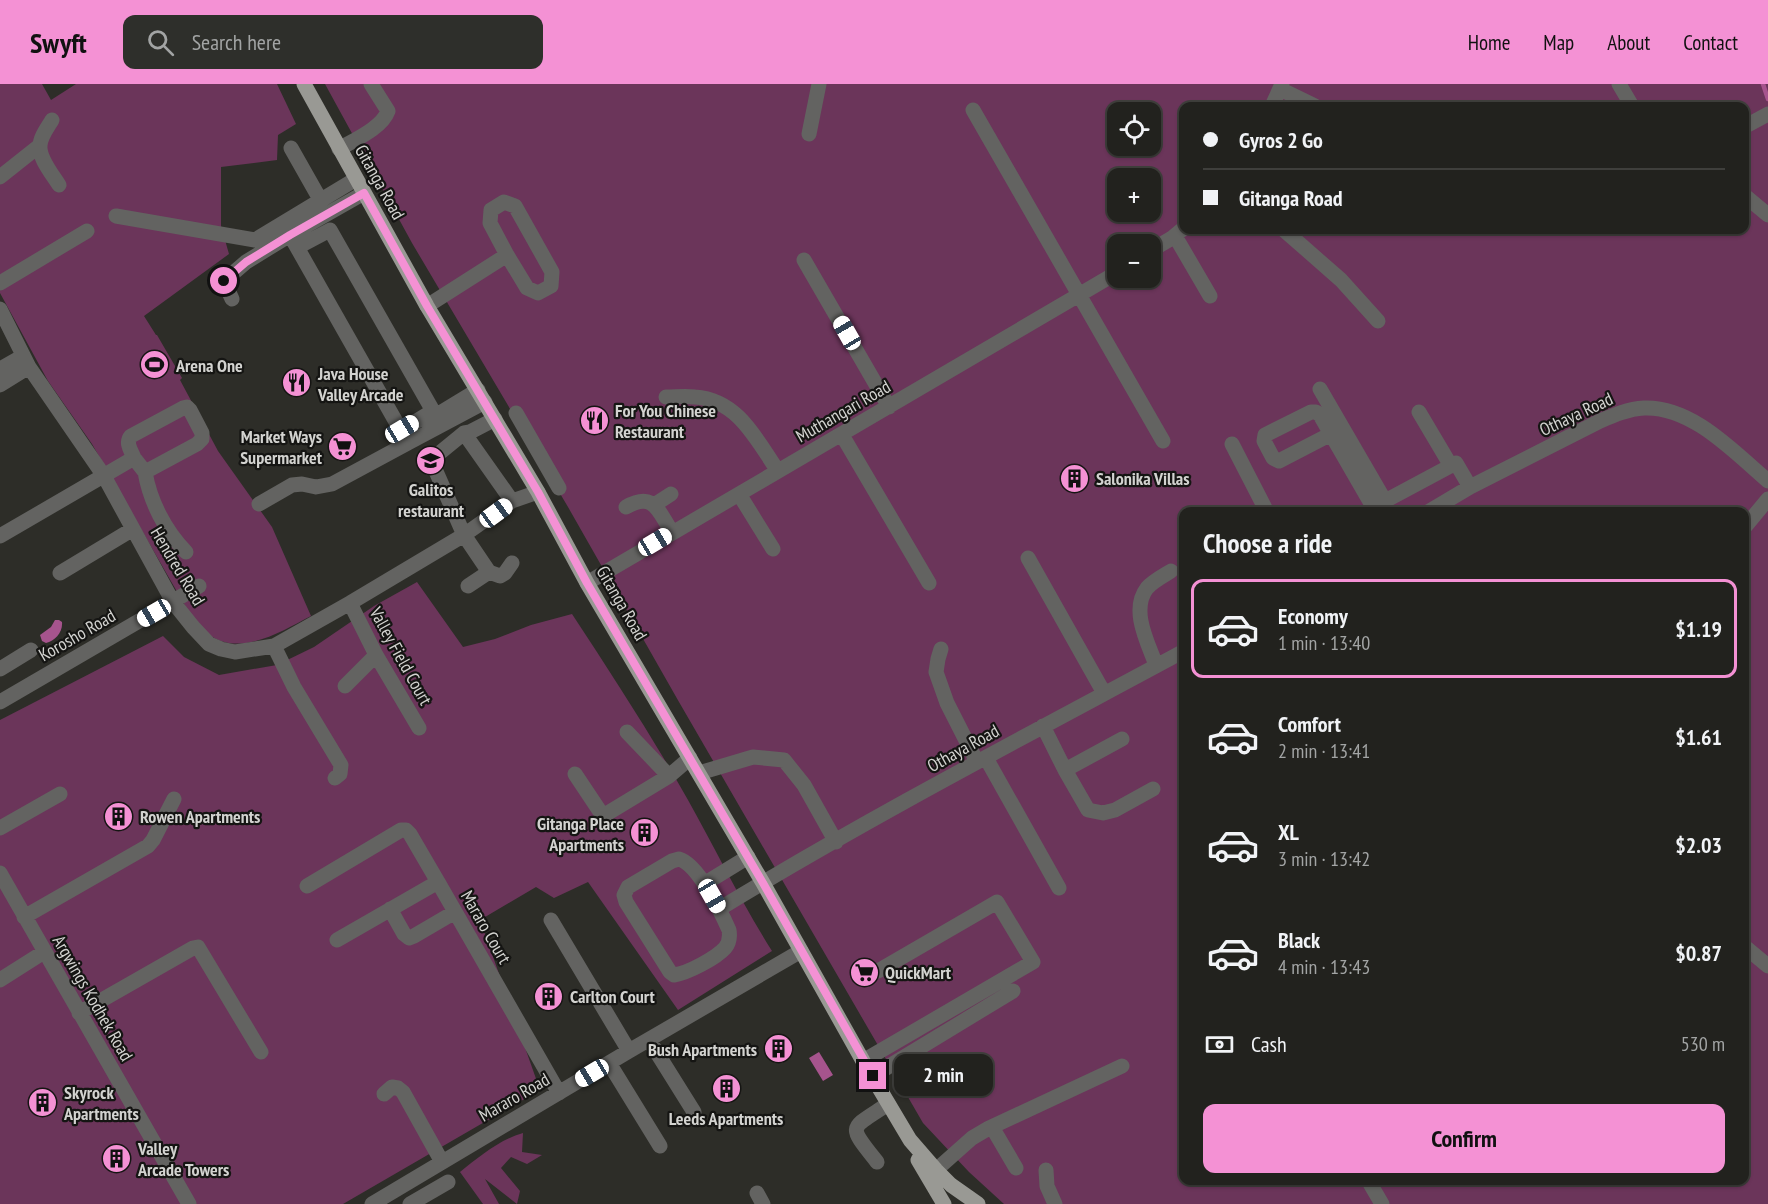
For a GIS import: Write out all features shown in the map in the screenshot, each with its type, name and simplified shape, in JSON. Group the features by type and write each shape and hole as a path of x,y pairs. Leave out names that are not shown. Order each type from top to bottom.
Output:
{"main road":[{"name":"Gitanga Road","path":"304,84 427,306 538,492 587,583 748,857 888,1104 910,1140 936,1170 951,1185 978,1204"},
{"name":"Gitanga Road","path":"910,1140 913,1151 944,1204"}],"street":[{"path":"339,149 380,124 386,117 388,111 371,84"},
{"path":"809,134 819,84"},
{"path":"1619,84 1630,102"},
{"path":"1274,102 1281,86 1308,102"},
{"path":"973,110 1163,441"},
{"path":"0,177 39,146 52,120"},
{"path":"39,146 58,185"},
{"path":"291,148 321,201"},
{"path":"116,216 255,240 356,179"},
{"path":"232,299 224,281 246,262 294,241 326,223 364,193"},
{"path":"1749,199 1768,215"},
{"path":"504,202 515,206 547,263 552,273 551,286 538,293 527,288 507,255 490,223 491,210 504,202"},
{"path":"326,223 437,417"},
{"path":"0,283 87,231"},
{"path":"1161,244 1179,232"},
{"path":"1180,234 1210,296"},
{"path":"1289,234 1341,280 1378,321"},
{"path":"294,241 405,436"},
{"path":"427,306 507,255"},
{"path":"804,260 889,407"},
{"name":"Muthangari Road","path":"587,583 1107,279"},
{"name":"Hendred Road","path":"0,309 26,362 104,476 173,602 209,644 221,650 235,652 274,646 464,535 512,501 538,492"},
{"path":"0,369 26,362"},
{"path":"0,385 26,362"},
{"path":"1320,389 1385,501 1456,463 1470,487"},
{"path":"259,504 292,485 302,484 316,487 332,484 437,417 482,396"},
{"path":"666,397 696,397 723,404 747,425 778,471"},
{"path":"146,472 202,439 202,433 187,407 131,436 128,440 134,458 146,472 147,484 155,506 171,534 186,552"},
{"name":"Othaya Road","path":"1436,507 1470,487 1617,414 1644,408 1678,414 1699,424 1768,481"},
{"path":"1419,412 1451,466"},
{"path":"516,413 559,488"},
{"path":"495,419 464,434 431,460 464,535 489,572 500,576 512,563"},
{"path":"464,434 512,501"},
{"path":"1331,434 1373,507"},
{"path":"842,435 929,583"},
{"path":"1232,444 1264,507"},
{"path":"524,469 539,455"},
{"path":"0,536 134,458"},
{"path":"654,505 671,494"},
{"path":"739,494 773,549"},
{"path":"1749,522 1768,499"},
{"path":"626,507 637,500 644,500 654,505 672,532"},
{"path":"60,573 133,529"},
{"path":"1028,558 1104,693"},
{"path":"468,586 489,572"},
{"path":"1156,665 1145,635 1139,609 1141,597 1149,586 1171,572"},
{"name":"Korosho Road","path":"0,702 199,586"},
{"name":"Valley Field Court","path":"350,603 376,655 419,728"},
{"path":"274,646 294,687 341,765 342,770 335,778"},
{"path":"941,649 936,672 947,703 1059,888"},
{"path":"0,669 31,650"},
{"name":"Othaya Road","path":"719,909 1043,726 1179,654"},
{"path":"345,686 376,655"},
{"path":"1043,726 1088,810 1103,813 1115,810 1153,789"},
{"path":"627,732 669,776"},
{"path":"1065,770 1122,739"},
{"path":"699,773 753,757 784,760 804,785 836,842"},
{"path":"575,774 603,816 669,776 690,758"},
{"path":"0,828 60,794"},
{"path":"24,917 148,846 174,799"},
{"path":"307,886 401,830 406,830 410,834 438,882"},
{"path":"704,884 748,857"},
{"path":"679,859 690,865 704,884 719,909 730,937 725,948 718,954 687,971 674,975 626,902 624,891 679,859"},
{"name":"Argwings Kodhek Road","path":"0,873 189,1204"},
{"name":"Mararo Court","path":"338,940 438,882 559,1093"},
{"path":"863,1061 1033,962 997,902 878,971"},
{"path":"390,909 404,934 409,938 455,912"},
{"path":"551,920 628,1051"},
{"path":"79,1013 198,947 261,1052"},
{"path":"1749,950 1768,966"},
{"name":"Mararo Road","path":"372,1204 801,951"},
{"path":"0,980 44,952"},
{"path":"873,1076 1013,991"},
{"path":"649,1040 694,1112"},
{"path":"609,1064 660,1146"},
{"path":"936,1170 972,1138 1122,1066"},
{"path":"384,1094 392,1087 403,1092 442,1162"},
{"path":"877,1162 857,1137 855,1130 857,1124 888,1104"},
{"path":"992,1127 1016,1168"},
{"path":"1046,1170 1047,1186 1055,1204"},
{"path":"410,1204 448,1182"},
{"path":"1371,1185 1382,1204"}],"shaded area":[{"path":"0,84 42,84 51,100 76,84 277,84 296,124 278,135 277,160 221,167 221,226 229,254 144,316 182,378 180,380 218,451 272,527 311,616 272,635 244,643 230,643 217,639 204,631 187,609 92,444 48,381 0,293"},
{"path":"325,84 1768,84 1768,1204 1004,1204 969,1172 923,1123 568,507 412,243"},
{"path":"417,582 463,647 572,614 688,800 772,951 678,1010 588,882 554,898 536,887 480,920 540,1090 343,1204 0,1204 0,720 163,636 184,657 219,675 277,665 314,647 374,606"},
{"path":"55,620 62,622 60,633 49,642 42,641 40,635 51,627"},
{"path":"819,1052 833,1075 823,1081 809,1058"},
{"path":"523,1133 522,1152 542,1155 527,1164 511,1157 501,1168 520,1191 517,1204 485,1179 499,1204 483,1204 460,1172 498,1144"}],"waterway":[{"path":"1763,84 1768,99"}],"place":[{"name":"Arena One","path":"155,365"},
{"name":"Java House Valley Arcade","path":"297,383"},
{"name":"For You Chinese Restaurant","path":"594,420"},
{"name":"Market Ways Supermarket","path":"343,446"},
{"name":"Galitos restaurant","path":"431,460"},
{"name":"Salonika Villas","path":"1075,478"},
{"name":"Rowen Apartments","path":"119,816"},
{"name":"Gitanga Place Apartments","path":"645,833"},
{"name":"QuickMart","path":"864,972"},
{"name":"Carlton Court","path":"549,996"},
{"name":"Bush Apartments","path":"778,1049"},
{"name":"Leeds Apartments","path":"726,1089"},
{"name":"Skyrock Apartments","path":"43,1102"},
{"name":"Valley Arcade Towers","path":"117,1158"}],"route":[{"path":"224,281 246,262 364,193 427,306 538,492 587,583 873,1076"}]}
